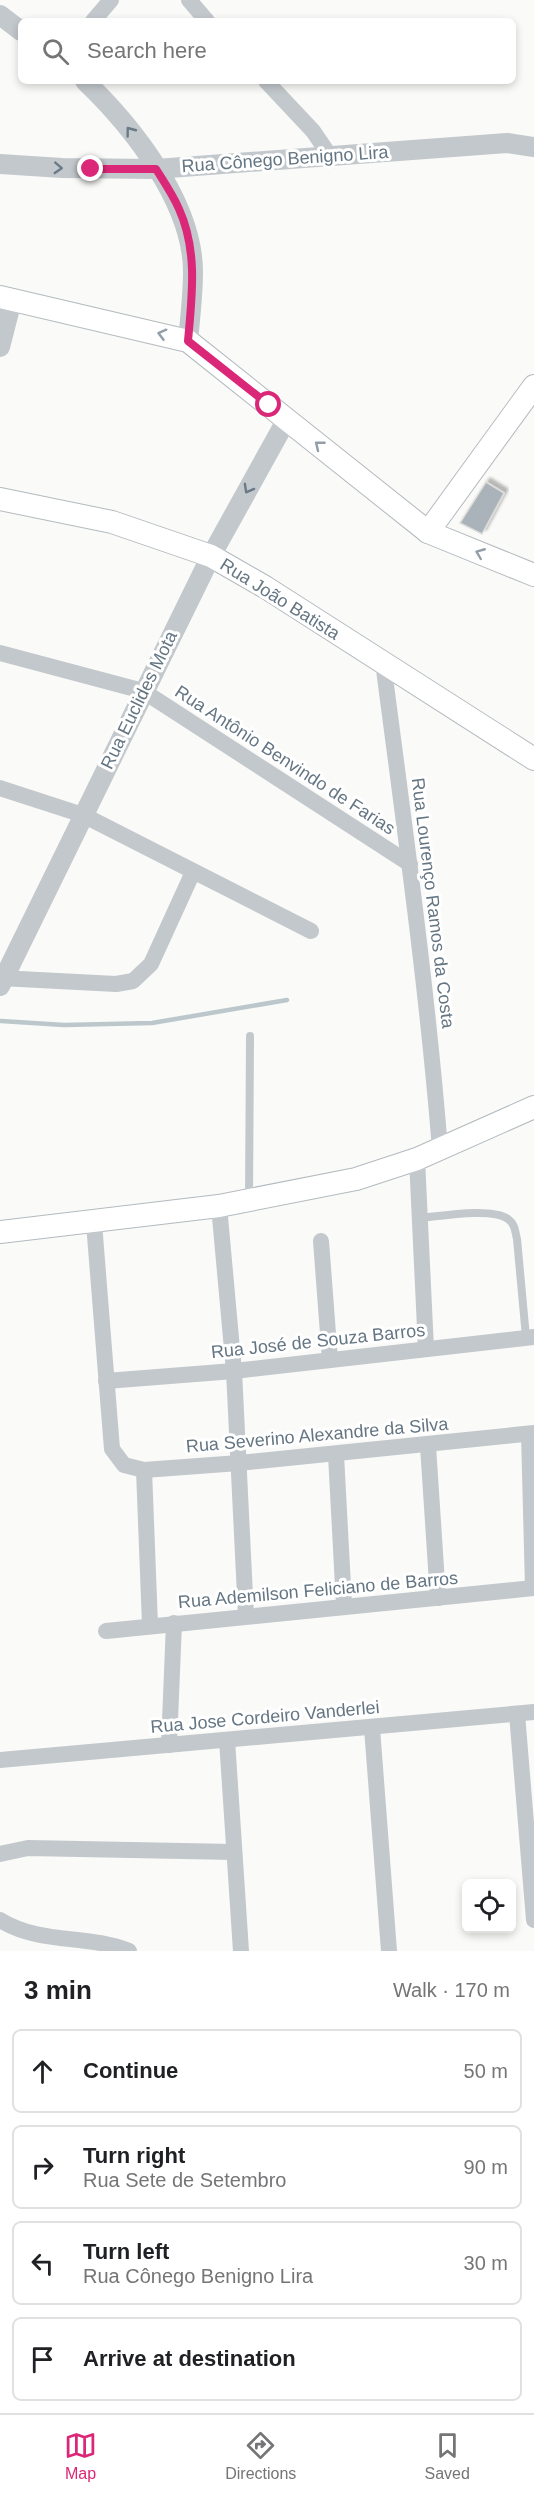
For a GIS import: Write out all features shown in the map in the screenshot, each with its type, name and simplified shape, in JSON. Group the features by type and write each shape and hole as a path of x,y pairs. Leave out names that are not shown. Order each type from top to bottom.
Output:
{"main road":[{"path":"6,298 188,341 428,532 534,575"},
{"path":"428,532 534,386"},
{"name":"Rua João Batista","path":"0,500 112,522 211,556 265,587 534,759"},
{"path":"0,1232 219,1206 356,1179 417,1159 534,1107"}],"street":[{"path":"96,18 111,0"},
{"path":"189,0 204,18"},
{"path":"0,15 18,29"},
{"path":"88,84 107,103 156,169 179,209 189,239 193,272 188,341"},
{"path":"269,84 313,131 330,156"},
{"name":"Rua Cônego Benigno Lira","path":"0,164 62,168 156,169 507,143 534,147"},
{"path":"0,347 6,298"},
{"name":"Rua Euclides Mota","path":"1,981 211,556 287,419"},
{"name":"Rua Antônio Benvindo de Farias","path":"0,653 143,692 410,864"},
{"name":"Rua Lourenço Ramos da Costa","path":"383,662 410,864 434,1071 440,1149"},
{"path":"0,788 83,815 311,931"},
{"path":"1,981 116,984 133,981 151,964 193,872"},
{"path":"417,1159 426,1349"},
{"path":"219,1206 234,1371 246,1616"},
{"path":"94,1222 112,1449 124,1465 144,1470 150,1625"},
{"path":"321,1241 330,1360"},
{"name":"Rua José de Souza Barros","path":"106,1381 234,1371 530,1337"},
{"path":"532,1433 534,1588"},
{"name":"Rua Severino Alexandre da Silva","path":"144,1470 336,1455 532,1433"},
{"path":"428,1446 438,1598"},
{"path":"336,1455 345,1605"},
{"name":"Rua Ademilson Feliciano de Barros","path":"106,1630 534,1588"},
{"path":"169,1745 174,1623"},
{"path":"526,1713 534,1920"},
{"name":"Rua Jose Cordeiro Vanderlei","path":"0,1760 526,1713"},
{"path":"372,1728 389,1951"},
{"path":"227,1740 241,1951"},
{"path":"0,1854 28,1848 234,1852"},
{"path":"0,1920 46,1938 111,1944 129,1951"}],"lane":[{"path":"249,1200 250,1036"},
{"path":"420,1218 496,1213 514,1225 530,1337"}],"building":[{"path":"486,482 504,493 482,534 460,523"}],"waterway":[{"path":"1,1021 64,1025 152,1023 287,1000"}],"route":[{"path":"91,169 156,169 179,209 189,239 193,272 188,341 269,405"}]}
